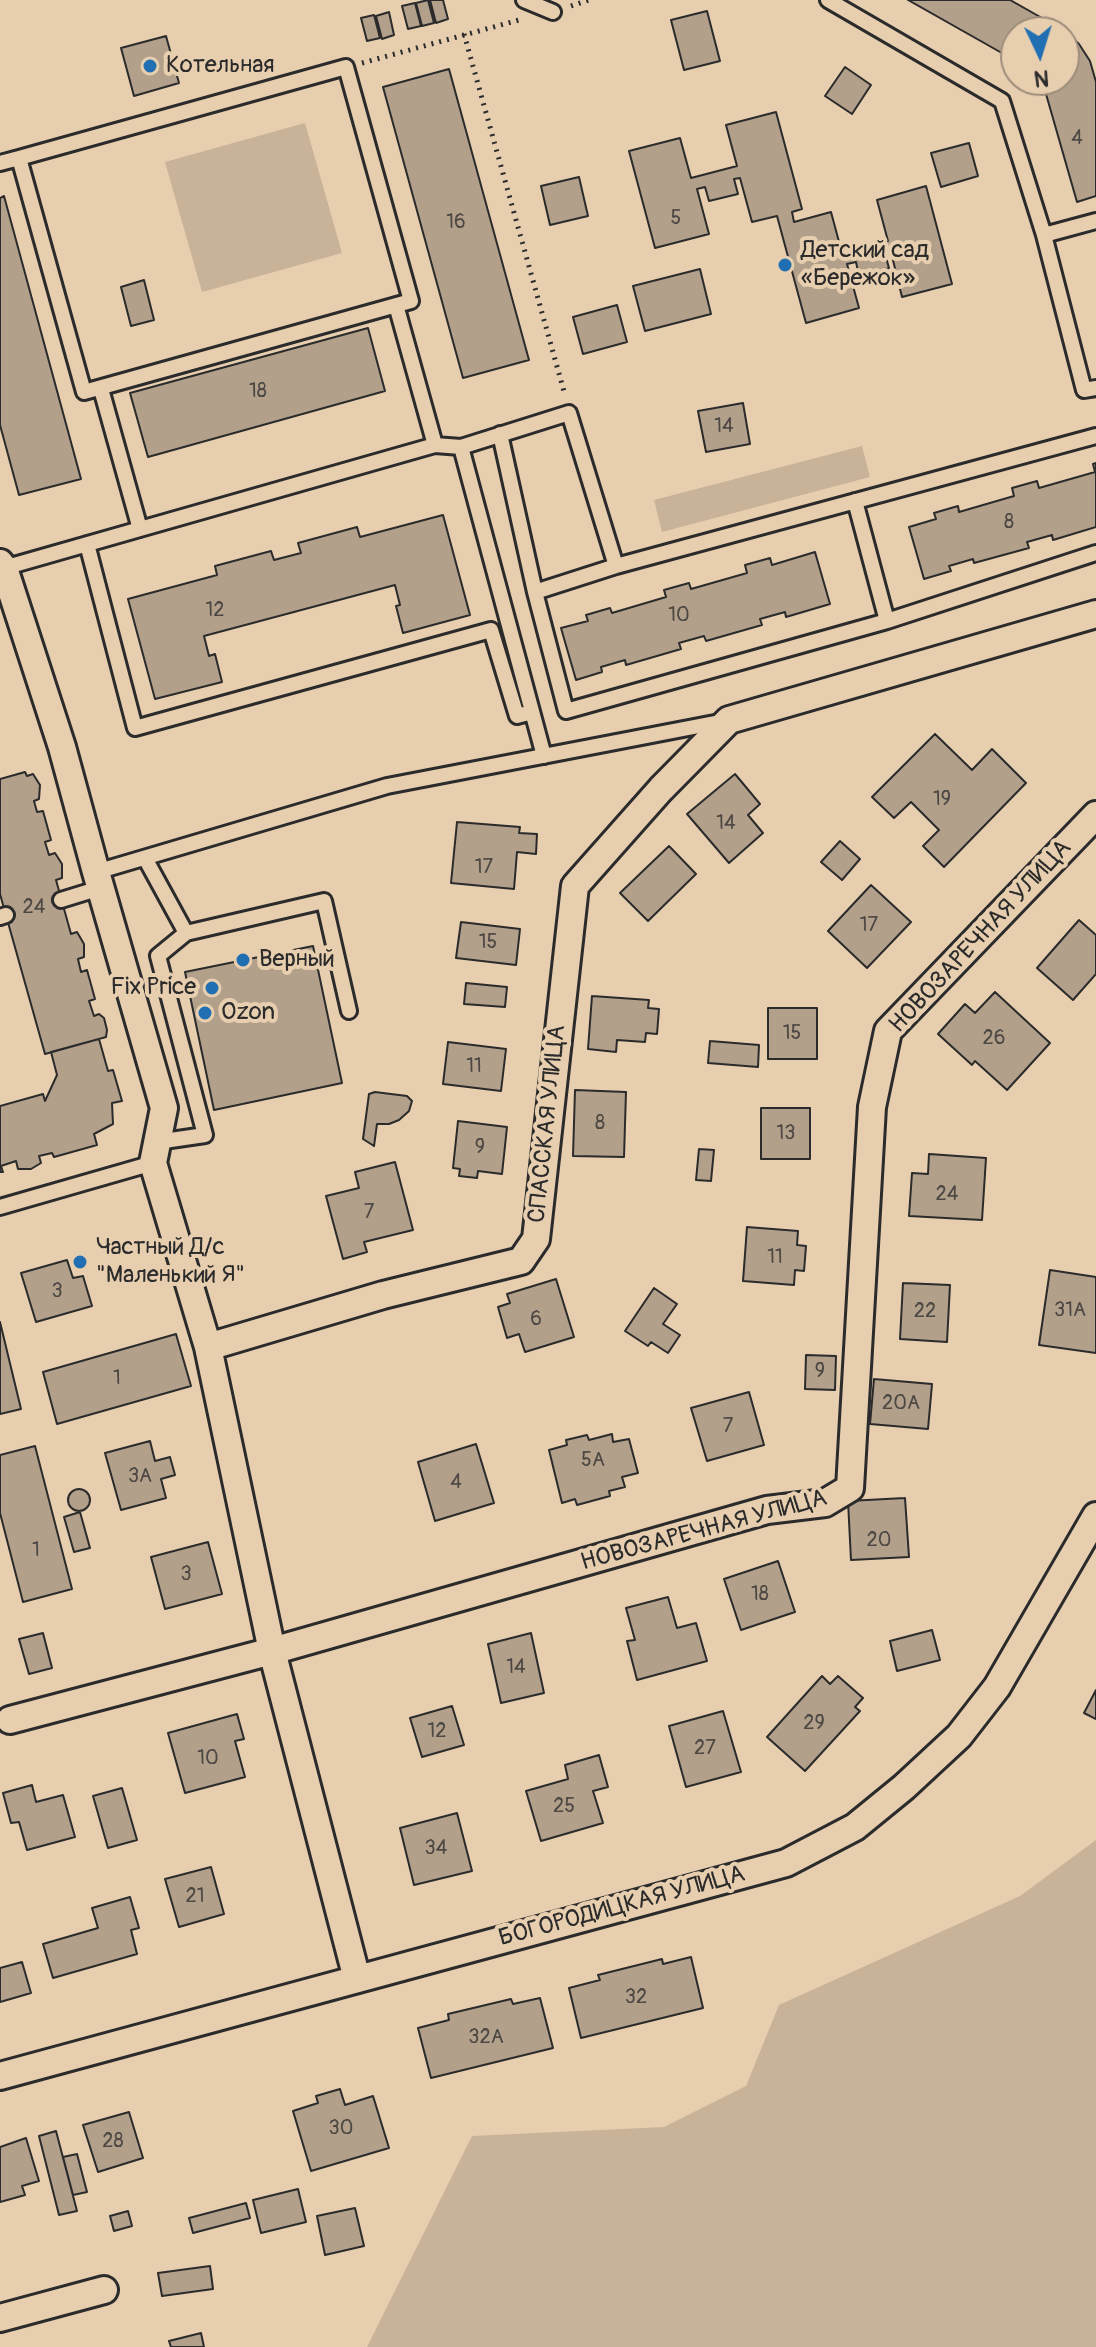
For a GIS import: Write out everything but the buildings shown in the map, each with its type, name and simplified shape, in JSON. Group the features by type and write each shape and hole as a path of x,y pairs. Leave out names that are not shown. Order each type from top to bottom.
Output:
{"street":[{"path":"1,567 62,747 164,1108 155,1152 208,1347 272,1651 357,1979"},
{"path":"729,720 1096,614"},
{"name":"СПАССКАЯ УЛИЦА","path":"208,1347 383,1295 521,1261 536,1239 575,886 661,789 729,720"},
{"name":"НОВОЗАРЕЧНАЯ УЛИЦА","path":"5,1722 272,1651 767,1510 825,1503 850,1488 872,1107 888,1031 1096,815"},
{"name":"БОГОРОДИЦКАЯ УЛИЦА","path":"0,2076 786,1863 855,1827 959,1736 988,1699 1096,1516"},
{"path":"0,2318 104,2290"}],"lane":[{"path":"524,0 553,12"},
{"path":"828,0 1002,101 1044,235 1084,390 1096,388"},
{"path":"0,163 346,67 411,301 84,392 19,158"},
{"path":"1044,235 1096,221"},
{"path":"396,305 435,445"},
{"path":"101,389 140,529"},
{"path":"1,567 435,445 461,447 569,413 616,566"},
{"path":"500,434 535,592 566,711 887,621 1096,553"},
{"path":"535,592 616,566 1096,436"},
{"path":"461,447 544,756"},
{"path":"855,501 887,621"},
{"path":"87,544 135,728 491,630 517,716 532,712"},
{"path":"61,900 145,858 387,786 729,720"},
{"path":"145,858 186,933"},
{"path":"0,1207 205,1135 158,956 186,933 324,901 349,1011"}],"path":[{"path":"346,67 589,0"},
{"path":"464,34 569,413"}],"shaded area":[{"path":"305,123 342,253 202,292 165,162"},
{"path":"862,446 870,477 662,532 654,500"},
{"path":"1096,1840 1096,2347 367,2347 472,2136 664,2127 746,2086 779,2005 1020,1896"}],"place":[{"name":"Котельная","path":"150,66"},
{"name":"Детский сад «Бережок»","path":"785,265"},
{"name":"Верный","path":"243,960"},
{"name":"Fix Price","path":"212,988"},
{"name":"Ozon","path":"205,1013"},
{"name":"Частный Д/с \"Маленький Я\"","path":"80,1262"}]}
